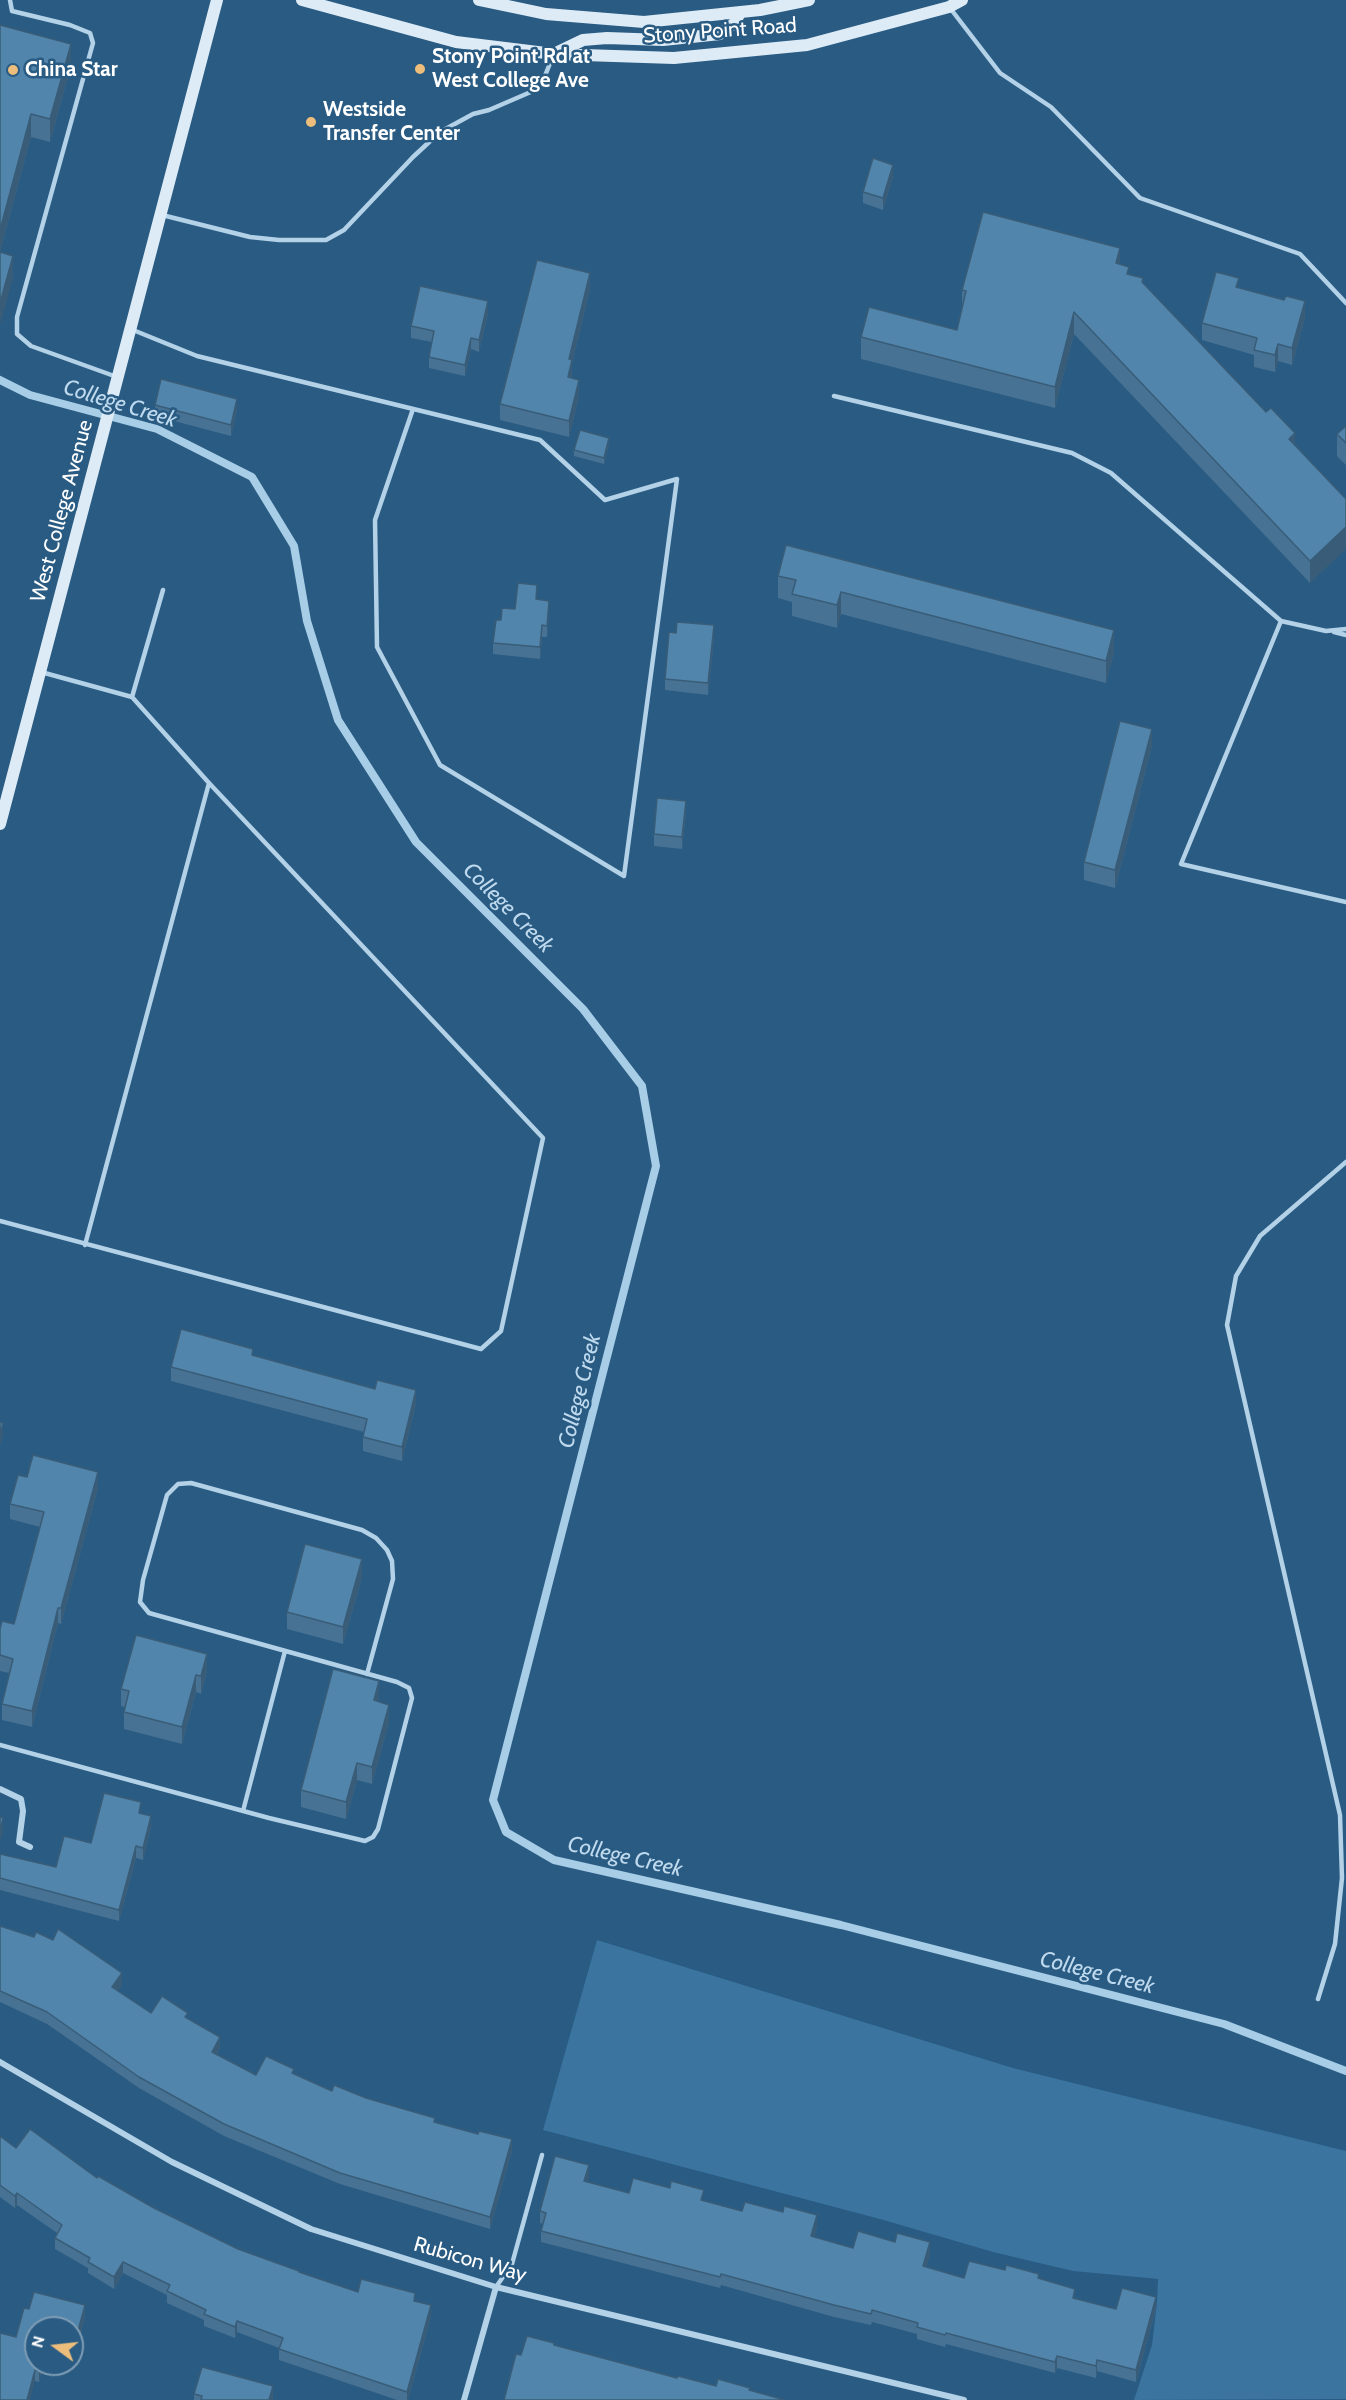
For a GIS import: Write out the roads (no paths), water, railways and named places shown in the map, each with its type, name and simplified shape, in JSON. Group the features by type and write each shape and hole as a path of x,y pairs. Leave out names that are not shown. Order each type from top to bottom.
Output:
{"main road":[{"name":"West College Avenue","path":"0,824 217,0"},
{"name":"Stony Point Road","path":"302,0 456,42 554,54 674,58 807,45 949,7 962,0"},
{"name":"Stony Point Road","path":"479,0 546,14 644,22 760,10 809,0"},
{"path":"554,54 583,40 607,38 663,40 720,34 735,23 740,12"}],"street":[{"path":"0,1789 21,1798 23,1811 19,1842 30,1847"},
{"name":"Rubicon Way","path":"0,2062 172,2162 311,2229 496,2287 964,2400"},
{"path":"464,2400 496,2287"}],"lane":[{"path":"10,0 12,11 70,25 90,33 93,43 17,317 17,334 31,346 117,377"},
{"path":"949,7 999,73 1051,107 1140,198 1300,254 1346,303"},
{"path":"162,215 250,237 279,240 326,240 344,230 440,132 472,114 489,110 540,88 554,54"},
{"path":"130,329 197,356 540,440 605,500 677,479 624,876 440,765 377,647 375,520 413,409"},
{"path":"834,396 1072,453 1111,473 1281,621 1346,635"},
{"path":"132,697 163,590"},
{"path":"1281,621 1181,864 1346,903"},
{"path":"1326,631 1346,629"},
{"path":"0,1221 482,1349 501,1331 543,1138 209,783 132,697 39,672"},
{"path":"85,1245 209,783"},
{"path":"1318,1999 1336,1933 1342,1878 1340,1815 1227,1325 1236,1276 1260,1236 1346,1162"},
{"path":"0,1745 243,1811 365,1841 373,1837 378,1829 412,1698 409,1688 367,1674 149,1613 140,1602 143,1580 167,1495 178,1484 192,1484 362,1530 376,1538 387,1550 392,1561 393,1579 367,1674"},
{"path":"243,1811 285,1651"},
{"path":"496,2287 512,2264 542,2155"}],"waterway":[{"name":"College Creek","path":"0,380 30,395 157,429 252,477 294,546 307,621 338,720 416,842 583,1009 642,1086 656,1166 493,1800 506,1832 554,1860 841,1925 1224,2024 1346,2071"}],"place":[{"name":"Stony Point Rd at West College Ave","path":"420,69"},
{"name":"China Star","path":"13,70"},
{"name":"Westside Transfer Center","path":"311,122"}]}
